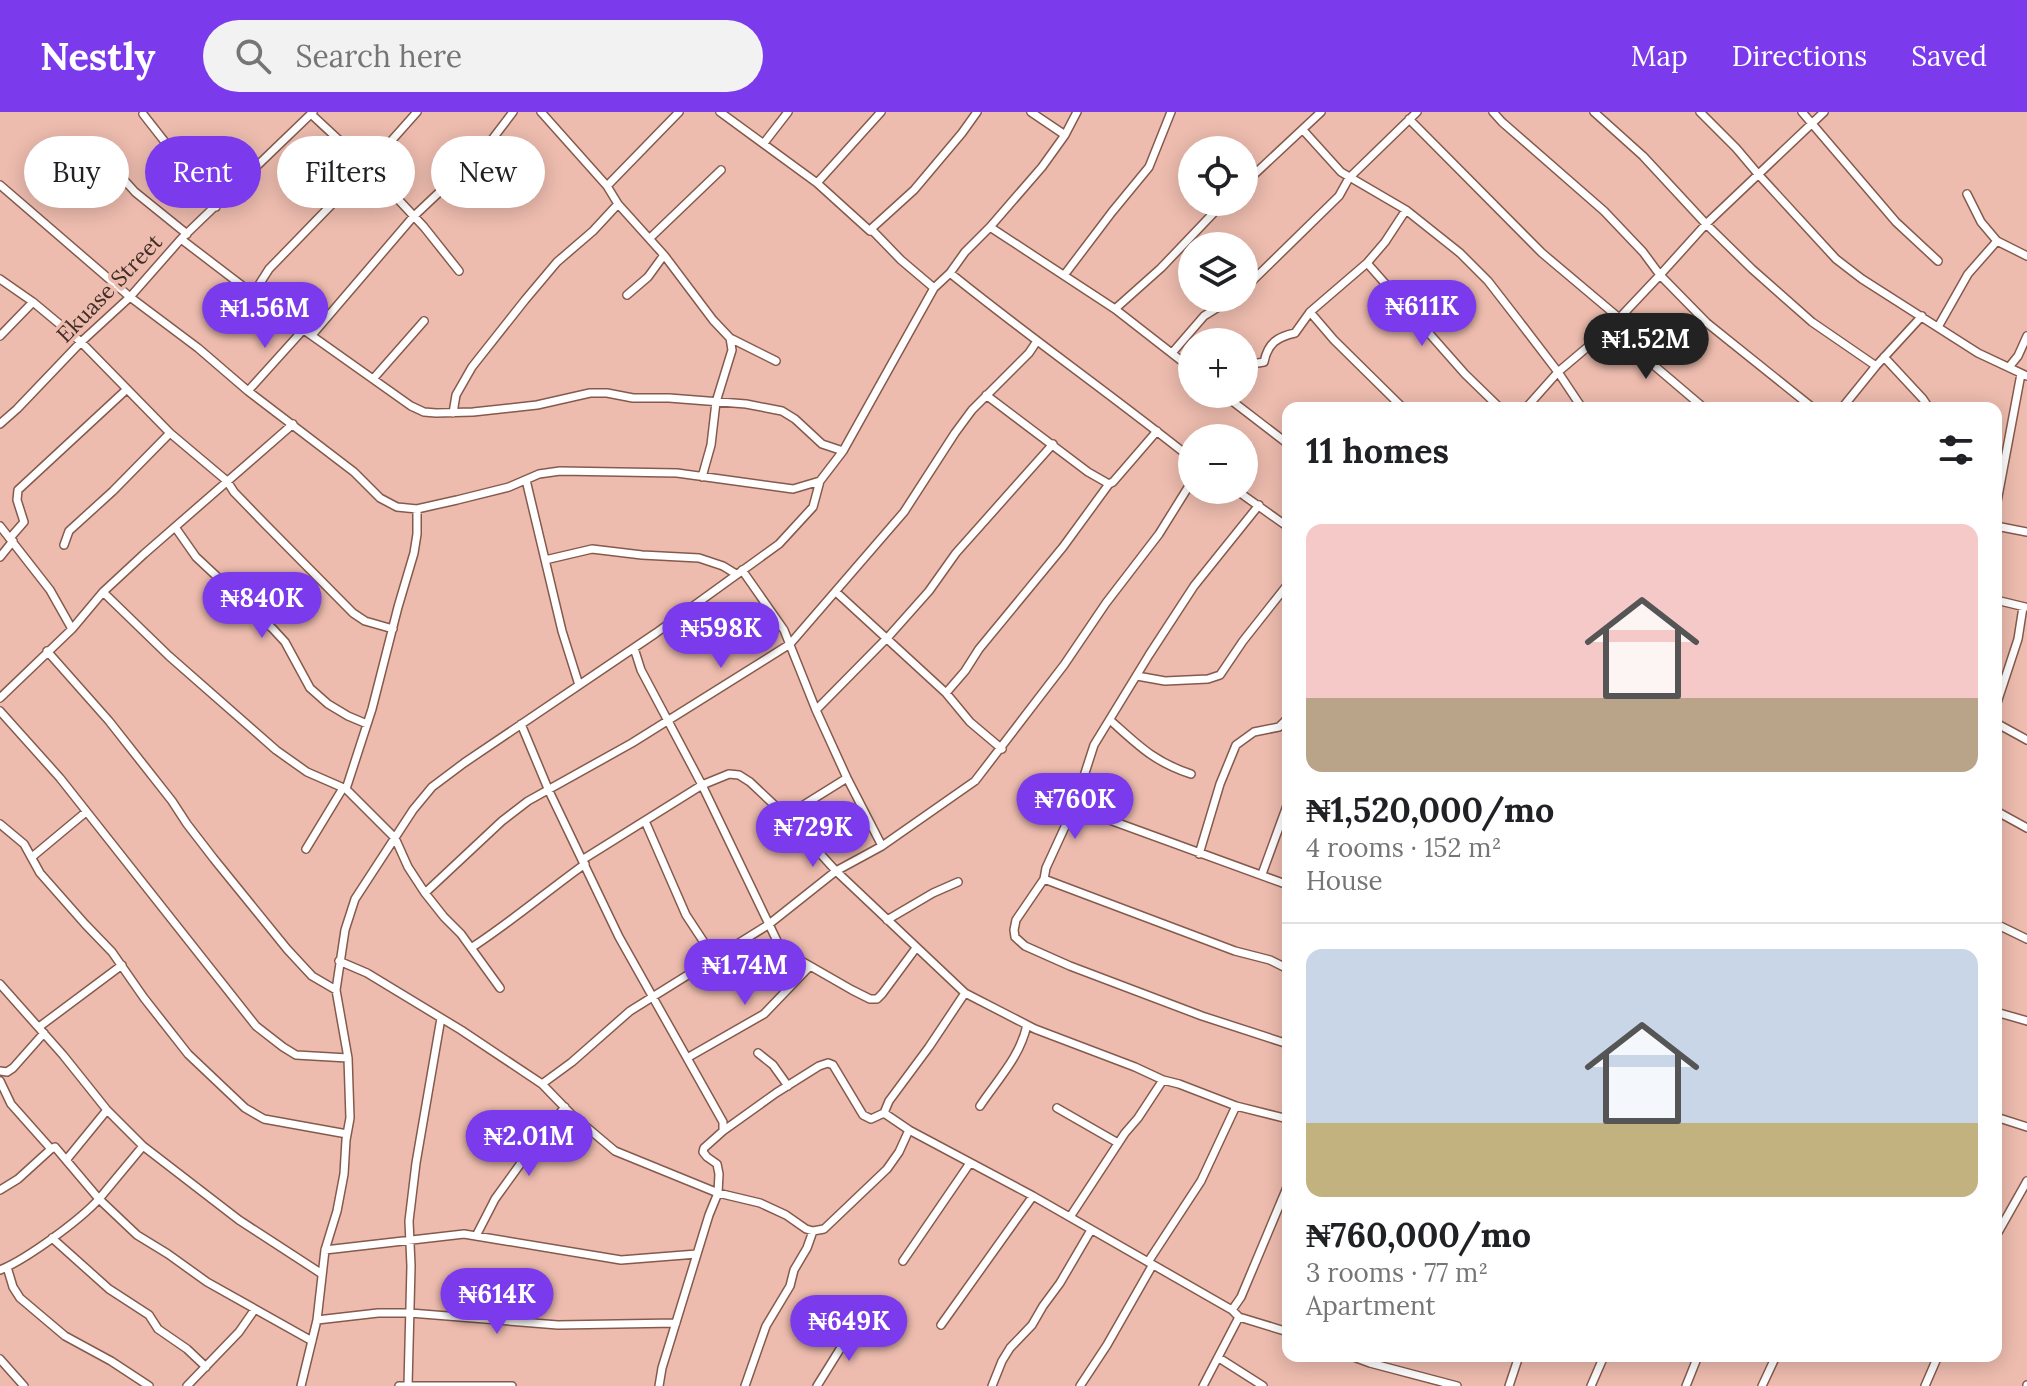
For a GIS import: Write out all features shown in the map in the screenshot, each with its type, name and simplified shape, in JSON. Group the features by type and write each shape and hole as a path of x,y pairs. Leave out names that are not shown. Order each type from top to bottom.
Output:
{"street":[{"path":"394,136 417,112"},
{"path":"312,335 413,217 484,150 513,112"},
{"path":"541,112 607,186 618,204 664,255 713,320 730,338 776,361"},
{"path":"607,186 679,112"},
{"path":"720,112 817,183 934,288"},
{"path":"764,143 788,112"},
{"path":"817,183 881,112"},
{"path":"871,229 914,190 977,112"},
{"path":"1031,112 1065,135"},
{"path":"313,1386 302,1383 317,1320 325,1250 344,1174 350,1096 348,1058 336,990 345,930 355,899 413,810 432,787 694,607 779,544 803,520 813,507 820,481 843,451 934,288 1042,167 1077,112"},
{"path":"1065,274 1149,167 1171,112"},
{"path":"1258,171 1321,112"},
{"path":"1258,275 1339,196 1349,178 1417,112"},
{"path":"1493,112 1604,211 1707,323 1806,402"},
{"path":"1594,112 1643,156 1706,224 1803,315 1876,366"},
{"path":"1700,112 1836,259 1978,353 2024,375 2002,479"},
{"path":"1802,112 1896,222 1938,261"},
{"path":"1531,402 1558,372 1610,328 1706,224 1824,112"},
{"path":"312,113 336,136"},
{"name":"Ekuase Street","path":"261,163 312,113"},
{"path":"143,114 160,136"},
{"path":"1409,119 1542,253 1618,317"},
{"path":"1303,130 1349,178 1365,184 1406,210 1460,253 1488,281 1578,402"},
{"path":"650,238 721,170"},
{"path":"129,185 253,294 411,406 424,412 453,413 537,405 590,393 746,404 782,411 822,444 843,451"},
{"path":"1,189 130,297 354,472 380,498 397,507 417,509 509,487 539,474 560,471 677,473 793,489 820,481"},
{"path":"1967,194 1981,222 1997,241 2027,256"},
{"path":"453,413 456,395 472,367 557,262 618,204"},
{"name":"Ekuase Street","path":"0,424 130,297 184,236 215,208"},
{"path":"253,294 269,269 328,208"},
{"path":"405,208 459,271"},
{"path":"1258,363 1264,362 1274,342 1281,336 1295,333 1310,312 1367,263 1406,210"},
{"path":"1115,309 1161,268 1211,216"},
{"path":"990,227 1065,274 1178,358"},
{"path":"1938,327 1968,274 1997,241"},
{"path":"627,295 648,277 664,255"},
{"path":"1367,263 1465,374 1494,402"},
{"path":"950,273 1178,448"},
{"path":"0,279 81,342 170,433 227,481 253,512 353,613 365,621 393,629"},
{"path":"0,336 33,302"},
{"path":"1172,353 1210,312"},
{"path":"1310,312 1397,402"},
{"path":"1847,402 1922,316"},
{"path":"373,379 424,321"},
{"path":"1610,328 1697,402"},
{"path":"248,391 304,329"},
{"path":"2009,367 2027,336"},
{"path":"702,477 711,445 716,402 732,350 730,338"},
{"path":"425,893 502,821 528,801 632,743 790,644 904,512 955,433 1037,341"},
{"path":"1884,357 1925,402"},
{"path":"0,557 24,522 17,500 18,490 126,390"},
{"path":"986,395 1088,472 1109,484"},
{"path":"1243,408 1282,439"},
{"path":"0,698 72,629 103,592 293,424"},
{"path":"946,693 1063,547 1109,484 1157,431"},
{"path":"64,545 69,531 170,433"},
{"path":"816,710 929,591 976,529 1053,444"},
{"path":"526,480 562,631 579,685"},
{"path":"542,1084 630,1011 768,925 836,871 882,846 975,781 1064,665 1178,503"},
{"path":"1282,522 1259,505 1194,586 1094,745 1074,807 1044,879 1016,920 1014,930 1015,937 1025,946 1070,966 1202,1016 1282,1042"},
{"path":"306,849 344,788 367,724 414,553 417,509"},
{"path":"0,526 50,590 72,629"},
{"path":"175,527 196,557 285,642 310,688 328,704 367,724"},
{"path":"2002,527 2027,532"},
{"path":"545,560 592,549 699,558 739,572 784,630 816,710 882,846"},
{"path":"103,592 169,656 276,750 307,772 344,788 395,838 408,867 425,893 461,934 500,988"},
{"path":"836,592 1002,749"},
{"path":"1137,676 1165,681 1208,679 1220,675 1282,592"},
{"path":"2002,601 2025,607 2002,688"},
{"path":"634,648 641,670 702,785 768,925 784,951 852,990 877,999 916,948"},
{"path":"47,651 109,721 287,949 312,976 336,990"},
{"path":"0,711 60,778 256,1026 296,1055 348,1058"},
{"path":"1110,720 1148,754 1191,774"},
{"path":"521,724 549,791 619,937 723,1122 723,1131"},
{"path":"1199,854 1220,784 1236,745 1254,732 1282,724"},
{"path":"2002,726 2027,740"},
{"path":"471,948 508,924 584,862 645,821 702,785 729,774 739,775 786,816 836,871 965,993 1027,1025 1163,1080 1236,1106 1282,1118"},
{"path":"786,816 847,778"},
{"path":"1074,807 1282,882"},
{"path":"32,857 86,812"},
{"path":"2002,814 2027,828"},
{"path":"1262,874 1282,819"},
{"path":"645,821 686,915 715,959"},
{"path":"0,824 24,844 40,873 122,965 188,1054 245,1108 264,1119 347,1134"},
{"path":"1044,879 1282,966"},
{"path":"887,920 958,882"},
{"path":"2002,927 2027,939"},
{"path":"339,961 367,973 542,1084 615,1151 718,1193 760,1203 813,1231 824,1229 887,1169 909,1130"},
{"path":"0,1071 7,1072 13,1068 41,1030 122,965"},
{"path":"687,1058 764,1014 810,966"},
{"path":"0,985 107,1110 143,1146 239,1220 322,1274"},
{"path":"659,1386 718,1193 717,1164 707,1157 704,1148 788,1086 819,1066 830,1063 863,1115 871,1119 884,1113 889,1101 965,993"},
{"path":"2002,1014 2027,1021"},
{"path":"441,1018 409,1221 410,1313 405,1386 512,1386"},
{"path":"980,1106 1013,1060 1027,1025"},
{"path":"758,1053 773,1065 788,1086"},
{"path":"1070,1217 1163,1080"},
{"path":"0,1081 11,1104 51,1149"},
{"path":"0,1109 11,1104"},
{"path":"1080,1386 1107,1345 1150,1264 1201,1181 1236,1106"},
{"path":"476,1236 495,1199 565,1107"},
{"path":"1057,1108 1118,1143"},
{"path":"67,1159 107,1110"},
{"path":"884,1113 909,1130 1033,1196 1232,1310 1239,1317 1282,1330"},
{"path":"2002,1119 2027,1127"},
{"path":"143,1146 99,1199 52,1238 4,1269 20,1298 36,1313 73,1342 111,1361 149,1386"},
{"path":"0,1190 18,1179 55,1147 99,1199 137,1235 207,1282 312,1341"},
{"path":"903,1261 970,1163"},
{"path":"2002,1225 2027,1181"},
{"path":"941,1325 1033,1196"},
{"path":"1232,1310 1241,1297 1282,1199"},
{"path":"992,1386 1010,1348 1032,1325 1091,1230"},
{"path":"745,1386 766,1326 790,1286 794,1270 813,1231"},
{"path":"325,1250 464,1234 621,1260 697,1254"},
{"path":"52,1238 109,1289 149,1315 158,1329 206,1367"},
{"path":"187,1386 239,1332 255,1309"},
{"path":"317,1320 378,1313 410,1313 558,1325 676,1323"},
{"path":"1203,1386 1239,1317"},
{"path":"817,1386 855,1325"},
{"path":"1219,1358 1263,1386"},
{"path":"0,1359 24,1386"},
{"path":"1378,1362 1457,1386"},
{"path":"1509,1386 1517,1362"},
{"path":"1591,1386 1601,1362"},
{"path":"1686,1386 1696,1362"},
{"path":"1762,1386 1773,1362"},
{"path":"1925,1386 1935,1362"}]}
